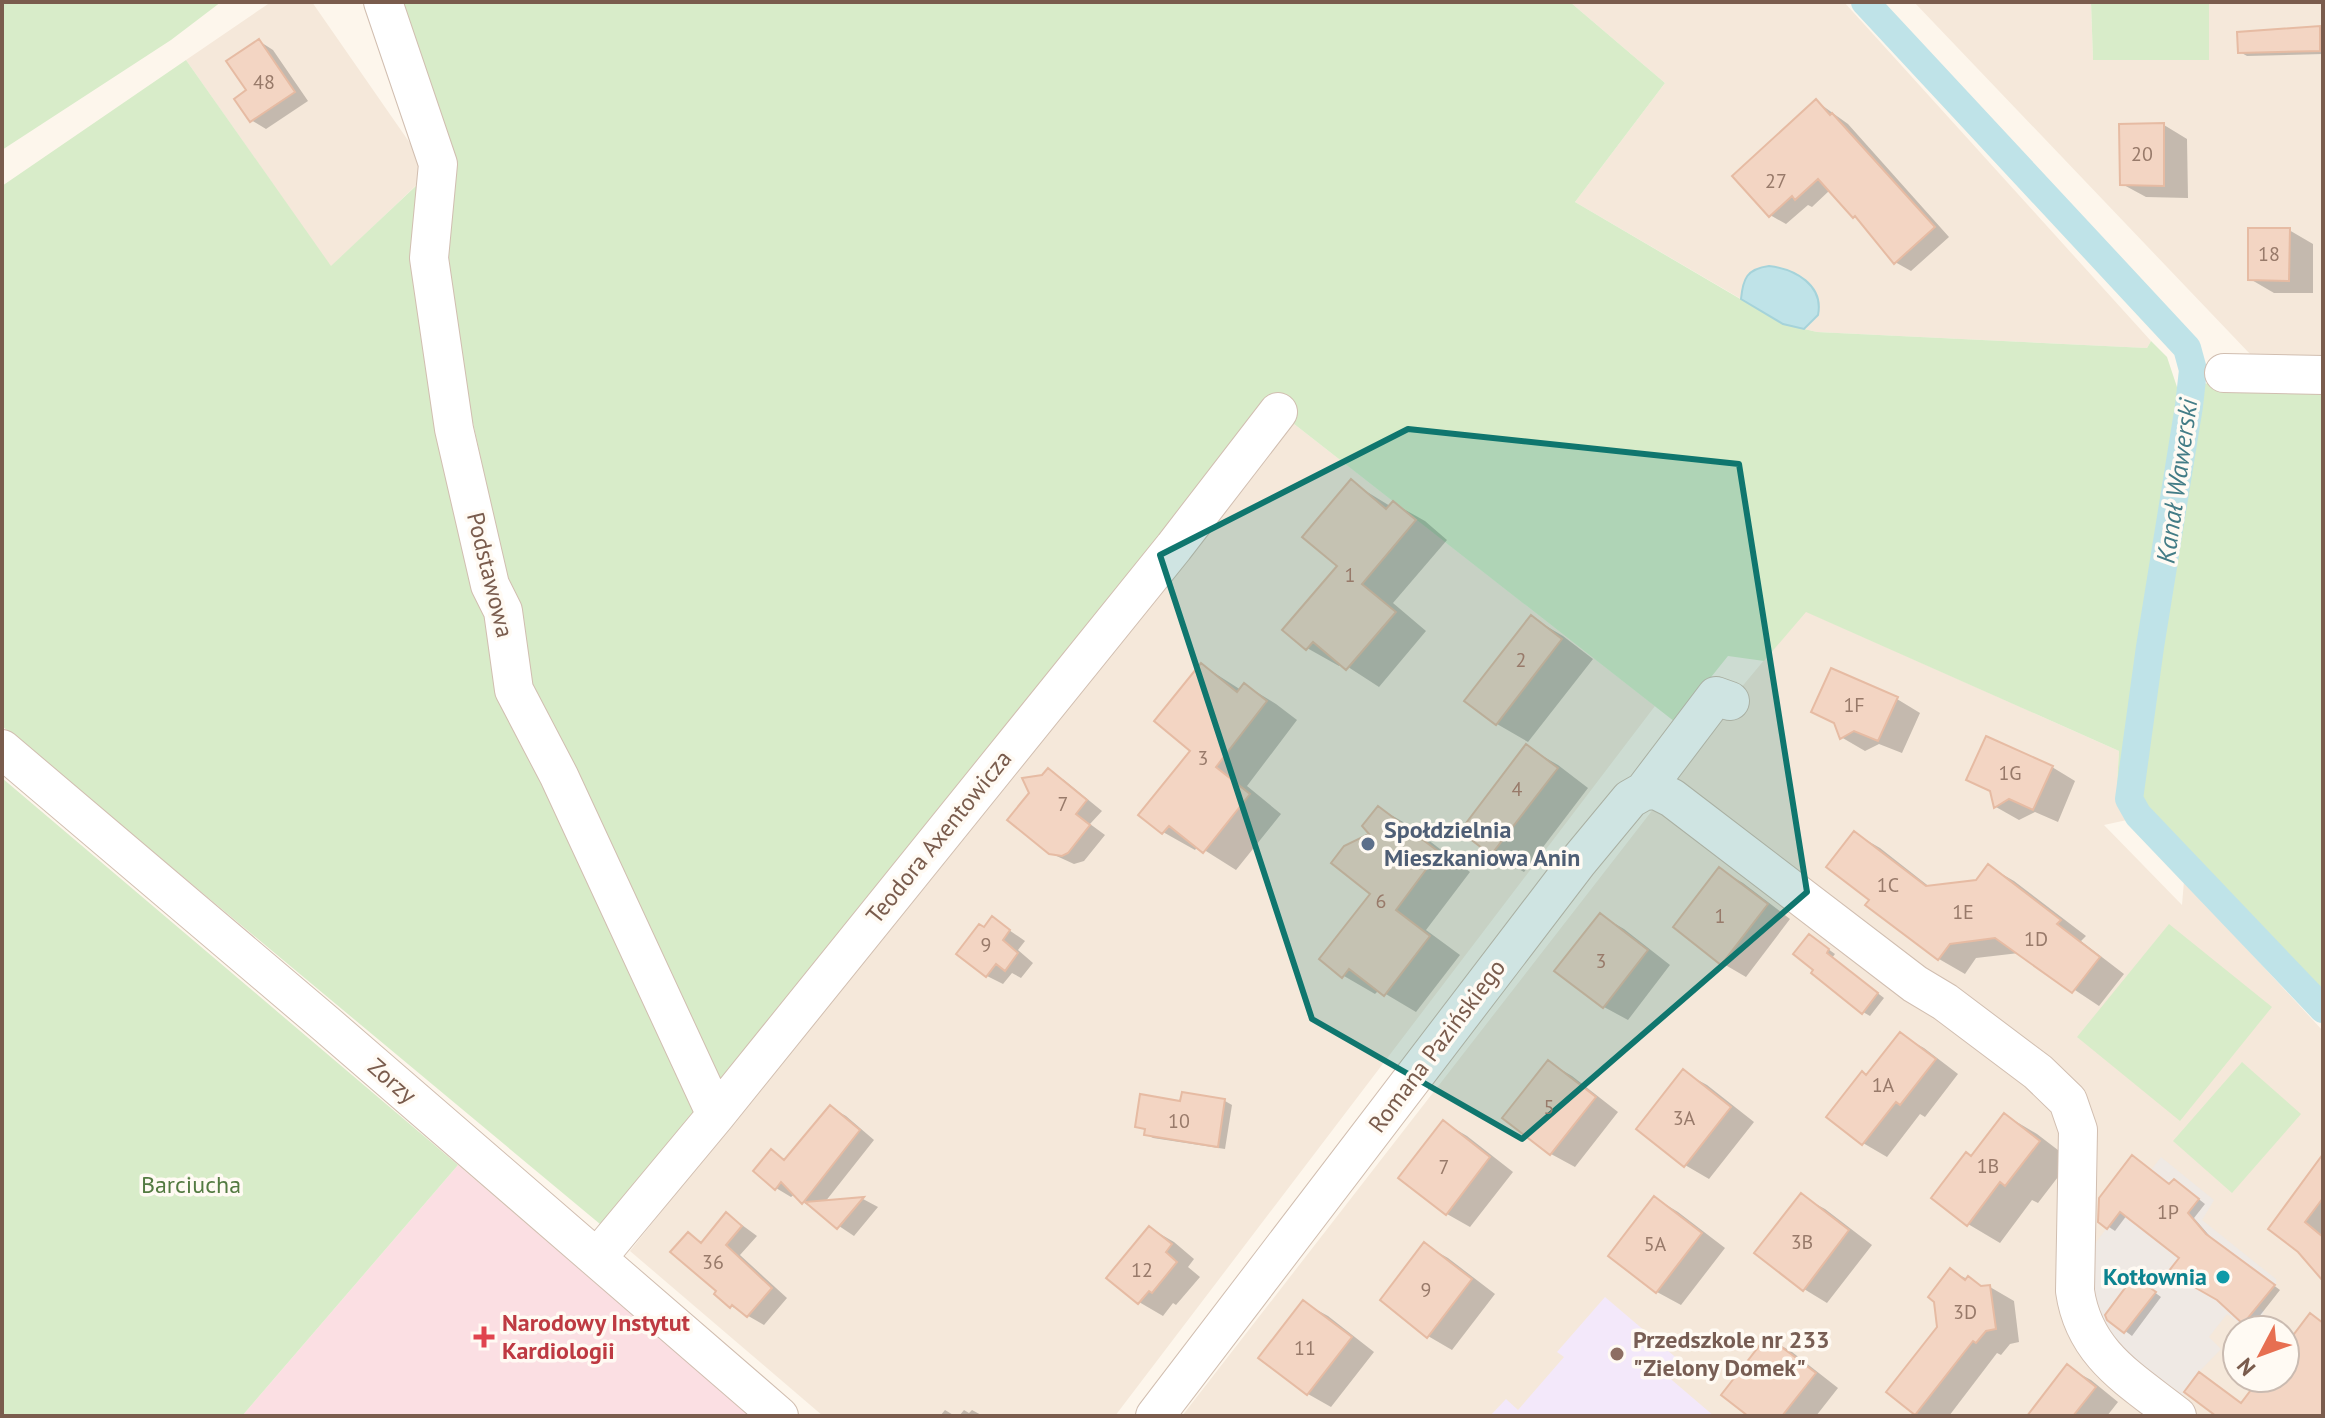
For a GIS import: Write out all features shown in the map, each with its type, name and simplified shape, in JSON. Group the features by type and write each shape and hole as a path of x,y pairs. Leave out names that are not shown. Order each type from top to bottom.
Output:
{"street":[{"name":"Podstawowa","path":"383,2 438,164 429,258 454,429 490,585 503,611 514,690 559,776 716,1115"},
{"path":"2224,373 2323,375"},
{"name":"Teodora Axentowicza","path":"597,1258 1174,547 1278,412"},
{"name":"Romana Pazińskiego","path":"1155,1416 1569,874 1630,799 1644,791 1716,696 1730,701"},
{"name":"Zorzy","path":"2,749 779,1416"},
{"path":"1644,791 1656,790 1672,798 1915,984 1945,1002 2038,1072 2068,1101 2078,1130 2075,1291 2078,1315 2090,1339 2104,1355 2177,1416"}],"highlighted area":[{"path":"1408,429 1739,464 1807,892 1522,1139 1312,1019 1160,555"}],"shaded area":[{"path":"271,2 312,2 430,172 331,267 186,60"},
{"path":"1570,2 1844,2 2151,341 2147,348 1817,332 1783,324 1575,202 1665,83"},
{"path":"1914,2 2091,2 2093,60 2209,60 2209,2 2323,2 2323,358 2251,355"},
{"path":"1289,420 1655,706 1115,1416 823,1416 630,1251"},
{"path":"1805,611 2119,751 2117,785 2127,820 2104,825 2182,905 2184,881 2323,1031 2323,1416 1182,1416 1703,745 1730,701"},
{"path":"2161,1157 2214,1200 2202,1220 2276,1279 2276,1285 2259,1307 2263,1314 2221,1314 2221,1322 2209,1337 2221,1349 2199,1372 2178,1403 2109,1348 2086,1275 2087,1254"},
{"name":"Narodowy Instytut Kardiologii","path":"458,1165 750,1416 242,1416"},
{"name":"Przedszkole nr 233 \"Zielony Domek\"","path":"1605,1297 1680,1361 1666,1375 1714,1416 1490,1416 1506,1399 1518,1410 1564,1357 1557,1352"}],"green space":[{"path":"2,2 221,2 171,40 2,150"},
{"path":"395,2 1570,2 1665,83 1575,202 1783,324 1817,332 2147,348 2151,341 2167,357 2177,387 2198,382 2244,390 2323,384 2323,997 2184,854 2172,869 2127,820 2117,785 2119,751 1806,612 1764,661 1728,656 1675,722 1289,420 1002,738 719,1089 532,695 464,381 449,261 449,160"},
{"path":"2091,2 2209,2 2209,60 2093,60"},
{"path":"186,60 331,266 418,184 412,273 436,400 480,582 700,1112 606,1229 2,726 2,186"},
{"name":"Barciucha","path":"2,778 458,1165 242,1416 2,1416"},
{"path":"2169,924 2272,1007 2180,1121 2077,1037"},
{"path":"2242,1062 2301,1114 2232,1193 2173,1141"}],"water":[{"path":"1769,266 1798,275 1817,295 1818,315 1804,329 1783,324 1741,299 1743,285 1751,272"}],"building":[{"path":"2320,26 2320,51 2238,53 2237,32"},
{"path":"259,39 295,92 250,122 234,99 246,90 226,61"},
{"path":"1816,99 1935,227 1894,264 1855,216 1853,218 1818,179 1795,200 1792,196 1769,217 1732,176"},
{"path":"2164,123 2164,186 2120,185 2119,124"},
{"path":"2248,228 2290,228 2289,281 2248,280"},
{"path":"1351,479 1386,509 1393,501 1416,520 1362,584 1396,612 1346,670 1313,642 1306,650 1282,630 1337,566 1302,537"},
{"path":"1531,615 1562,639 1496,725 1464,701"},
{"path":"1201,663 1237,692 1244,683 1267,701 1216,767 1250,794 1203,853 1169,826 1162,834 1138,815 1190,751 1154,721"},
{"path":"1831,668 1898,697 1878,741 1854,731 1840,739 1834,723 1811,712"},
{"path":"1986,736 2053,766 2033,810 2009,799 1994,808 1990,791 1966,780"},
{"path":"1526,744 1558,768 1491,855 1460,831"},
{"path":"1048,768 1087,800 1076,814 1090,825 1068,853 1062,856 1049,854 1007,820 1029,793 1022,778 1042,775"},
{"path":"1378,806 1439,852 1396,910 1430,936 1384,996 1349,969 1342,978 1319,959 1370,894 1331,863 1344,846 1369,834 1362,826"},
{"path":"1854,831 1926,886 1976,880 1988,864 2061,920 2057,924 2100,957 2072,993 1995,938 1950,944 1938,960 1865,905 1869,900 1826,867"},
{"path":"1719,867 1768,904 1721,965 1673,927"},
{"path":"1600,913 1648,950 1603,1008 1554,971"},
{"path":"992,916 1010,930 1003,940 1018,953 1005,971 996,964 986,977 956,954 979,924 984,927"},
{"path":"1809,934 1829,949 1827,953 1878,993 1862,1014 1811,973 1813,970 1793,954"},
{"path":"1900,1032 1936,1059 1900,1105 1896,1102 1862,1145 1826,1117 1862,1071 1866,1075"},
{"path":"1548,1060 1596,1097 1550,1155 1502,1118"},
{"path":"1683,1069 1731,1107 1684,1167 1636,1129"},
{"path":"1182,1092 1225,1099 1218,1147 1144,1135 1145,1129 1135,1127 1140,1094 1180,1101"},
{"path":"830,1105 860,1130 802,1204 781,1182 775,1190 753,1171 771,1149 784,1160"},
{"path":"2004,1113 2040,1141 2005,1186 2000,1182 1967,1226 1931,1198 1966,1152 1971,1156"},
{"path":"1443,1120 1490,1157 1446,1215 1398,1178"},
{"path":"2323,1154 2323,1198 2305,1222 2323,1237 2323,1281 2298,1252 2268,1229"},
{"path":"2132,1155 2169,1184 2174,1179 2199,1199 2188,1213 2206,1234 2275,1285 2251,1314 2232,1314 2217,1300 2168,1272 2179,1258 2120,1212 2107,1229 2098,1222 2099,1198"},
{"path":"1801,1193 1849,1230 1803,1291 1754,1253"},
{"path":"1654,1196 1702,1233 1656,1293 1608,1256"},
{"path":"864,1197 837,1229 805,1202"},
{"path":"726,1212 742,1226 726,1245 772,1288 747,1317 732,1305 730,1308 714,1294 716,1291 670,1252 688,1232 701,1243"},
{"path":"1149,1226 1172,1244 1166,1252 1177,1262 1152,1293 1149,1291 1138,1304 1106,1278"},
{"path":"1424,1242 1472,1279 1427,1338 1380,1300"},
{"path":"1950,1268 1965,1280 1968,1276 1981,1286 1990,1285 1996,1329 1986,1331 1976,1343 1973,1341 1915,1415 1886,1392 1937,1327 1934,1302 1928,1297"},
{"path":"2134,1276 2156,1292 2124,1333 2105,1315"},
{"path":"1303,1300 1352,1337 1307,1395 1258,1358"},
{"path":"2310,1313 2323,1323 2323,1416 2216,1416 2184,1392 2199,1372 2221,1388 2221,1394 2229,1394 2241,1403 2248,1394 2301,1394 2301,1325"},
{"path":"1767,1336 1816,1373 1782,1416 1748,1416 1721,1395"},
{"path":"2067,1364 2096,1387 2073,1416 2027,1416"}],"waterway":[{"name":"Kanał Wawerski","path":"1865,2 2187,348 2193,370 2189,406 2129,799 2138,815 2323,1009"}],"place":[{"name":"Społdzielnia Mieszkaniowa Anin","path":"1368,844"},
{"name":"Kotłownia","path":"2223,1277"},
{"name":"Narodowy Instytut Kardiologii","path":"484,1337"},
{"name":"Przedszkole nr 233 \"Zielony Domek\"","path":"1617,1354"}]}
